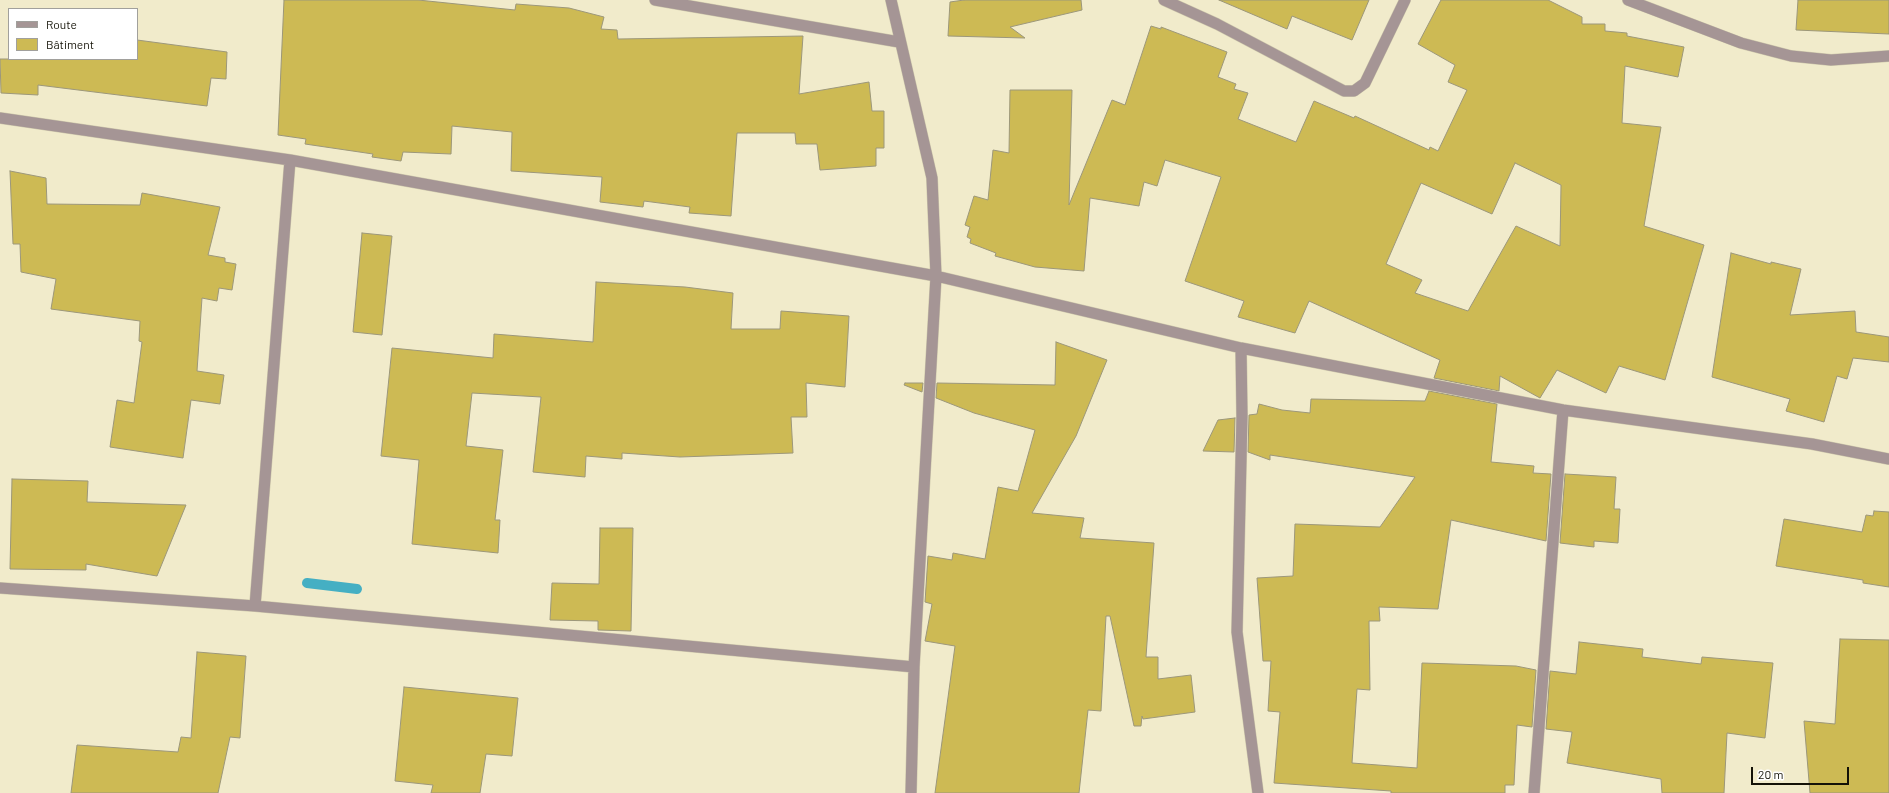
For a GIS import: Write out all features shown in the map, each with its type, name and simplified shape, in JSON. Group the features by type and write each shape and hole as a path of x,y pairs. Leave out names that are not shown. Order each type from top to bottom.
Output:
{"street":[{"path":"655,0 899,42"},
{"path":"890,0 899,42 925,142 932,178 936,276 914,667 911,793"},
{"path":"1164,0 1217,24 1344,91 1354,91 1365,83 1405,0"},
{"path":"1628,0 1741,43 1791,56 1831,60 1889,56"},
{"path":"0,118 290,160 936,276 1241,348 1563,410 1812,444 1889,459"},
{"path":"255,606 290,160"},
{"path":"1241,348 1242,416 1237,632 1258,793"},
{"path":"1534,793 1563,410"},
{"path":"0,588 255,606 914,667"}],"building":[{"path":"284,0 418,0 515,10 516,4 569,8 604,17 601,29 617,30 618,39 803,36 799,94 869,82 872,111 884,111 884,148 876,148 876,166 820,170 817,144 796,144 795,133 737,133 731,216 689,213 690,207 644,201 643,207 600,202 602,177 511,171 512,132 452,126 451,154 403,152 401,161 372,157 373,154 305,144 306,139 278,135"},
{"path":"964,0 1081,0 1082,10 1010,27 1025,38 948,36 950,2"},
{"path":"1219,0 1369,0 1352,40 1292,16 1287,29"},
{"path":"1441,0 1548,0 1582,17 1582,24 1605,24 1605,31 1627,33 1627,36 1684,47 1678,77 1625,66 1622,123 1661,127 1644,226 1704,245 1665,380 1619,366 1606,393 1557,370 1540,398 1500,376 1499,391 1434,378 1440,360 1309,301 1295,333 1238,317 1244,301 1185,281 1221,177 1165,160 1157,186 1144,182 1139,206 1090,198 1084,271 1035,267 995,256 996,253 970,243 971,239 967,237 970,227 965,225 974,196 988,200 993,150 1009,153 1010,90 1072,90 1069,205 1112,100 1125,105 1151,26 1161,29 1161,27 1227,52 1218,77 1236,84 1234,89 1248,93 1238,119 1296,142 1314,101 1354,118 1355,116 1429,150 1430,147 1438,151 1467,90 1448,82 1455,65 1418,44","holes":["1515,163 1561,185 1560,246 1516,226 1468,311 1415,293 1422,280 1386,264 1421,183 1492,214"]},
{"path":"1798,0 1889,0 1889,34 1796,30"},
{"path":"138,40 227,52 226,79 211,78 207,106 38,85 38,95 1,93 0,59 138,60"},
{"path":"10,171 46,178 47,204 140,205 142,193 220,207 208,255 225,258 225,262 236,264 232,290 219,288 217,301 202,298 197,371 224,375 220,404 191,400 183,458 110,447 117,400 134,403 142,342 139,341 140,321 51,309 56,279 21,272 20,244 13,244"},
{"path":"362,233 392,236 382,335 353,332"},
{"path":"1731,253 1771,264 1771,262 1801,269 1790,315 1855,311 1856,332 1889,337 1889,362 1853,358 1847,379 1837,376 1824,422 1786,411 1790,399 1712,377"},
{"path":"596,282 685,287 733,293 731,329 780,329 781,311 849,316 845,387 806,383 807,417 791,417 793,453 680,457 622,453 622,459 586,456 585,477 533,472 541,397 472,393 466,446 503,450 495,520 500,520 498,553 412,544 419,460 381,456 392,348 493,358 494,334 593,342"},
{"path":"1056,342 1107,360 1076,436 1032,513 1084,518 1080,538 1154,543 1146,657 1158,657 1158,679 1191,675 1195,712 1143,719 1142,716 1141,726 1134,726 1110,616 1106,616 1101,711 1088,710 1079,793 935,793 955,646 925,641 932,604 925,602 928,556 952,560 953,553 985,559 998,487 1018,491 1035,430 974,413 936,398 937,383 1055,385"},
{"path":"905,383 923,383 922,392 904,385"},
{"path":"1429,391 1497,404 1491,462 1534,466 1533,473 1551,474 1546,541 1451,520 1438,609 1379,607 1380,621 1369,621 1370,690 1357,689 1352,763 1417,768 1422,663 1516,666 1536,670 1532,727 1517,725 1514,785 1505,785 1505,793 1391,793 1391,791 1274,783 1280,712 1268,711 1271,661 1263,661 1257,578 1293,576 1295,524 1380,527 1415,477 1270,455 1270,460 1248,452 1249,415 1257,414 1259,404 1282,410 1310,413 1311,399 1425,401"},
{"path":"1235,418 1234,452 1203,451 1218,420"},
{"path":"1565,474 1616,477 1614,509 1620,509 1618,543 1594,541 1594,547 1560,543"},
{"path":"12,479 88,481 87,502 186,505 157,576 86,564 86,570 10,569"},
{"path":"1874,511 1889,512 1889,587 1863,583 1863,580 1776,566 1784,519 1862,532 1866,515 1873,516"},
{"path":"600,528 633,528 631,631 598,630 598,621 550,620 552,583 599,584"},
{"path":"1840,639 1889,640 1889,793 1810,793 1804,721 1835,724"},
{"path":"1579,642 1643,649 1642,657 1701,664 1702,657 1773,663 1765,738 1727,733 1724,793 1662,793 1661,779 1567,763 1572,732 1546,729 1550,671 1576,674"},
{"path":"197,652 246,656 240,738 230,737 218,793 71,793 77,745 178,752 181,737 191,738"},
{"path":"404,687 518,698 512,756 486,754 480,793 431,793 433,785 395,781"}],"waterway":[{"path":"307,583 357,589"}]}
